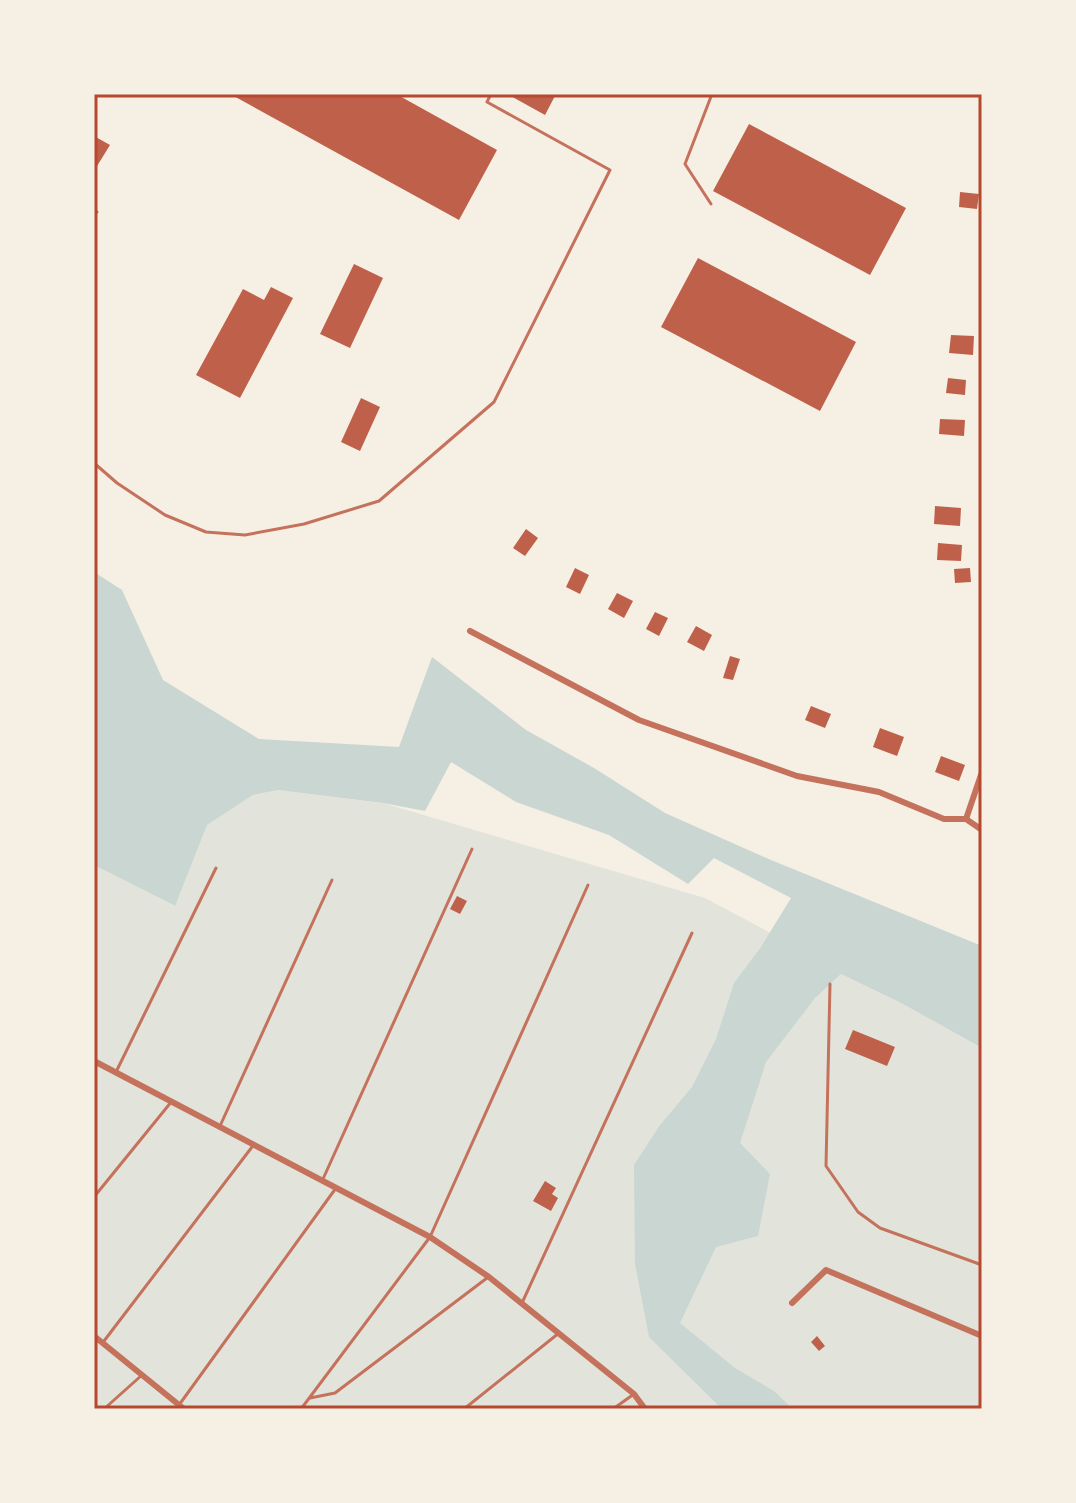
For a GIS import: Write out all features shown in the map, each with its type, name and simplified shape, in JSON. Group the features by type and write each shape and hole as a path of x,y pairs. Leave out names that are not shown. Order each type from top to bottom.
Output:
{"street":[{"path":"470,631 639,720 797,776 879,792 944,819 966,819 982,830"},
{"path":"966,819 982,772"},
{"path":"94,1061 430,1237 522,1303 634,1394 645,1409"},
{"path":"792,1303 826,1270 982,1336"},
{"path":"94,1336 181,1407"}],"lane":[{"path":"94,463 117,483 165,515 206,532 245,535 304,524 379,501 494,402 610,170 487,102 491,94"},
{"path":"711,204 685,164 712,94"},
{"path":"323,1179 472,849"},
{"path":"116,1072 216,868"},
{"path":"220,1126 332,880"},
{"path":"301,1409 430,1237 588,885"},
{"path":"522,1303 692,933"},
{"path":"830,984 826,1166 858,1212 880,1228 982,1265"},
{"path":"94,1197 172,1101"},
{"path":"103,1343 255,1144"},
{"path":"181,1407 337,1186"},
{"path":"310,1398 335,1393 489,1277"},
{"path":"464,1409 559,1333"},
{"path":"104,1409 142,1375"},
{"path":"613,1409 634,1394"}],"shaded area":[{"path":"94,572 122,590 163,680 259,739 399,747 432,657 526,730 665,813 982,946 982,1048 841,974 815,998 766,1062 740,1143 770,1174 758,1236 716,1247 680,1323 735,1368 774,1391 793,1409 722,1409 649,1337 635,1264 634,1165 660,1125 692,1087 716,1039 734,983 791,898 714,858 688,884 609,835 516,802 451,762 425,811 278,790 253,795 207,825 175,906 94,865"},
{"path":"278,790 383,803 705,898 784,940 831,983 841,974 982,1048 982,1409 94,1409 94,865 174,906 207,825 253,795"}],"building":[{"path":"230,94 396,94 497,150 459,220"},
{"path":"507,94 556,94 545,115"},
{"path":"749,124 906,208 870,275 713,191"},
{"path":"94,136 110,145 94,171"},
{"path":"960,192 979,194 977,209 959,207"},
{"path":"698,258 856,342 820,411 661,327"},
{"path":"354,264 383,278 350,348 320,334"},
{"path":"271,287 293,298 240,398 196,375 243,289 264,300"},
{"path":"951,335 974,336 973,355 949,353"},
{"path":"948,378 966,380 965,395 946,393"},
{"path":"361,398 380,407 360,451 341,442"},
{"path":"940,419 965,420 964,436 939,434"},
{"path":"935,506 961,508 960,526 934,524"},
{"path":"526,529 538,538 525,556 513,548"},
{"path":"938,543 962,545 961,561 937,560"},
{"path":"575,568 589,575 580,594 566,587"},
{"path":"970,568 971,582 955,583 954,569"},
{"path":"617,593 633,601 624,618 608,609"},
{"path":"655,612 668,618 659,636 646,629"},
{"path":"696,626 712,635 704,651 687,642"},
{"path":"730,656 740,659 733,680 723,678"},
{"path":"811,706 831,714 825,728 805,720"},
{"path":"880,728 904,737 897,756 873,747"},
{"path":"941,756 965,765 959,781 935,772"},
{"path":"457,896 467,901 460,914 450,909"},
{"path":"853,1030 895,1047 887,1066 845,1049"},
{"path":"545,1181 556,1188 552,1194 558,1198 551,1211 533,1201"},
{"path":"817,1336 825,1346 819,1351 811,1342"}]}
